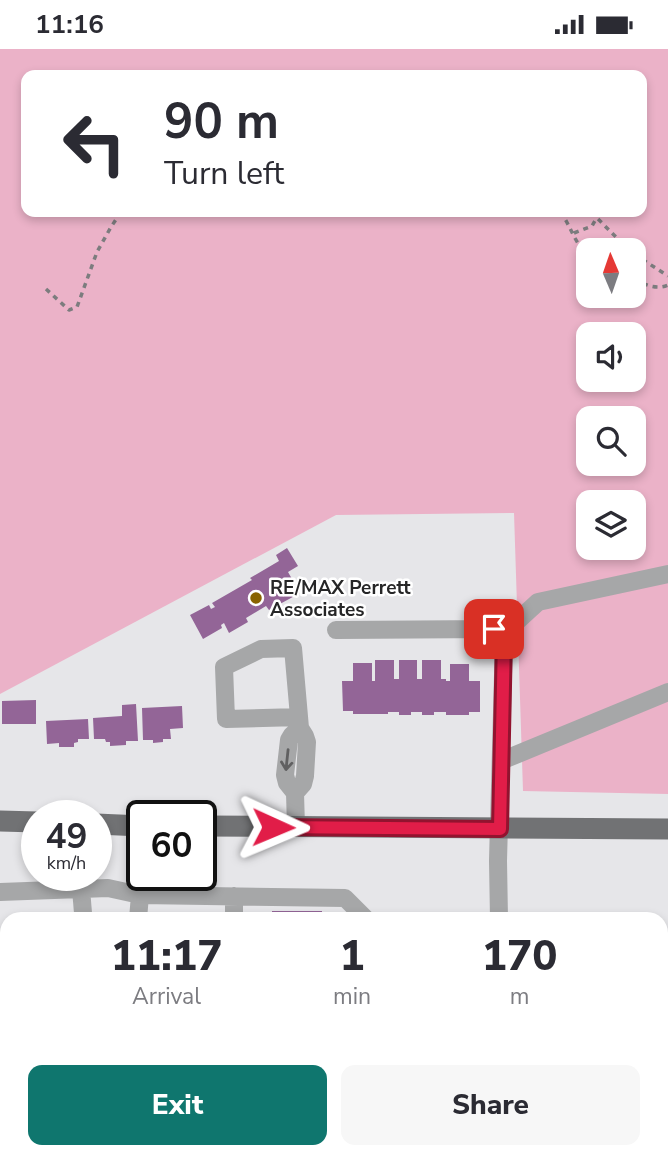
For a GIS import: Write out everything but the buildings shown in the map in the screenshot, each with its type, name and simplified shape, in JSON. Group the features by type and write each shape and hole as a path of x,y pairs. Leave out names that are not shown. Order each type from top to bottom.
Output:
{"main road":[{"path":"0,821 21,822"},
{"path":"217,826 668,829"}],"street":[{"path":"337,630 494,629 514,624 538,603 668,574"},
{"path":"494,629 504,638 499,912"},
{"path":"296,827 296,793 287,783 285,775 289,740 300,723 293,648 261,649 224,667 226,719 300,723"},
{"path":"501,761 668,692"},
{"path":"112,889 140,895 345,898 359,912"},
{"path":"0,892 27,891"},
{"path":"81,891 82,912"},
{"path":"139,912 140,891"},
{"path":"234,896 234,912"}],"path":[{"path":"46,289 65,308 69,310 77,307 97,253 118,217"},
{"path":"564,217 576,240"},
{"path":"573,233 592,226 597,217 617,238"},
{"path":"646,262 668,276"},
{"path":"646,284 653,287 668,285"}],"shaded area":[{"path":"0,49 668,49 668,794 523,791 514,513 336,515 0,694"}],"place":[{"name":"RE/MAX Perrett Associates","path":"256,598"}],"route":[{"path":"273,827 500,829 504,638 494,629"}]}
